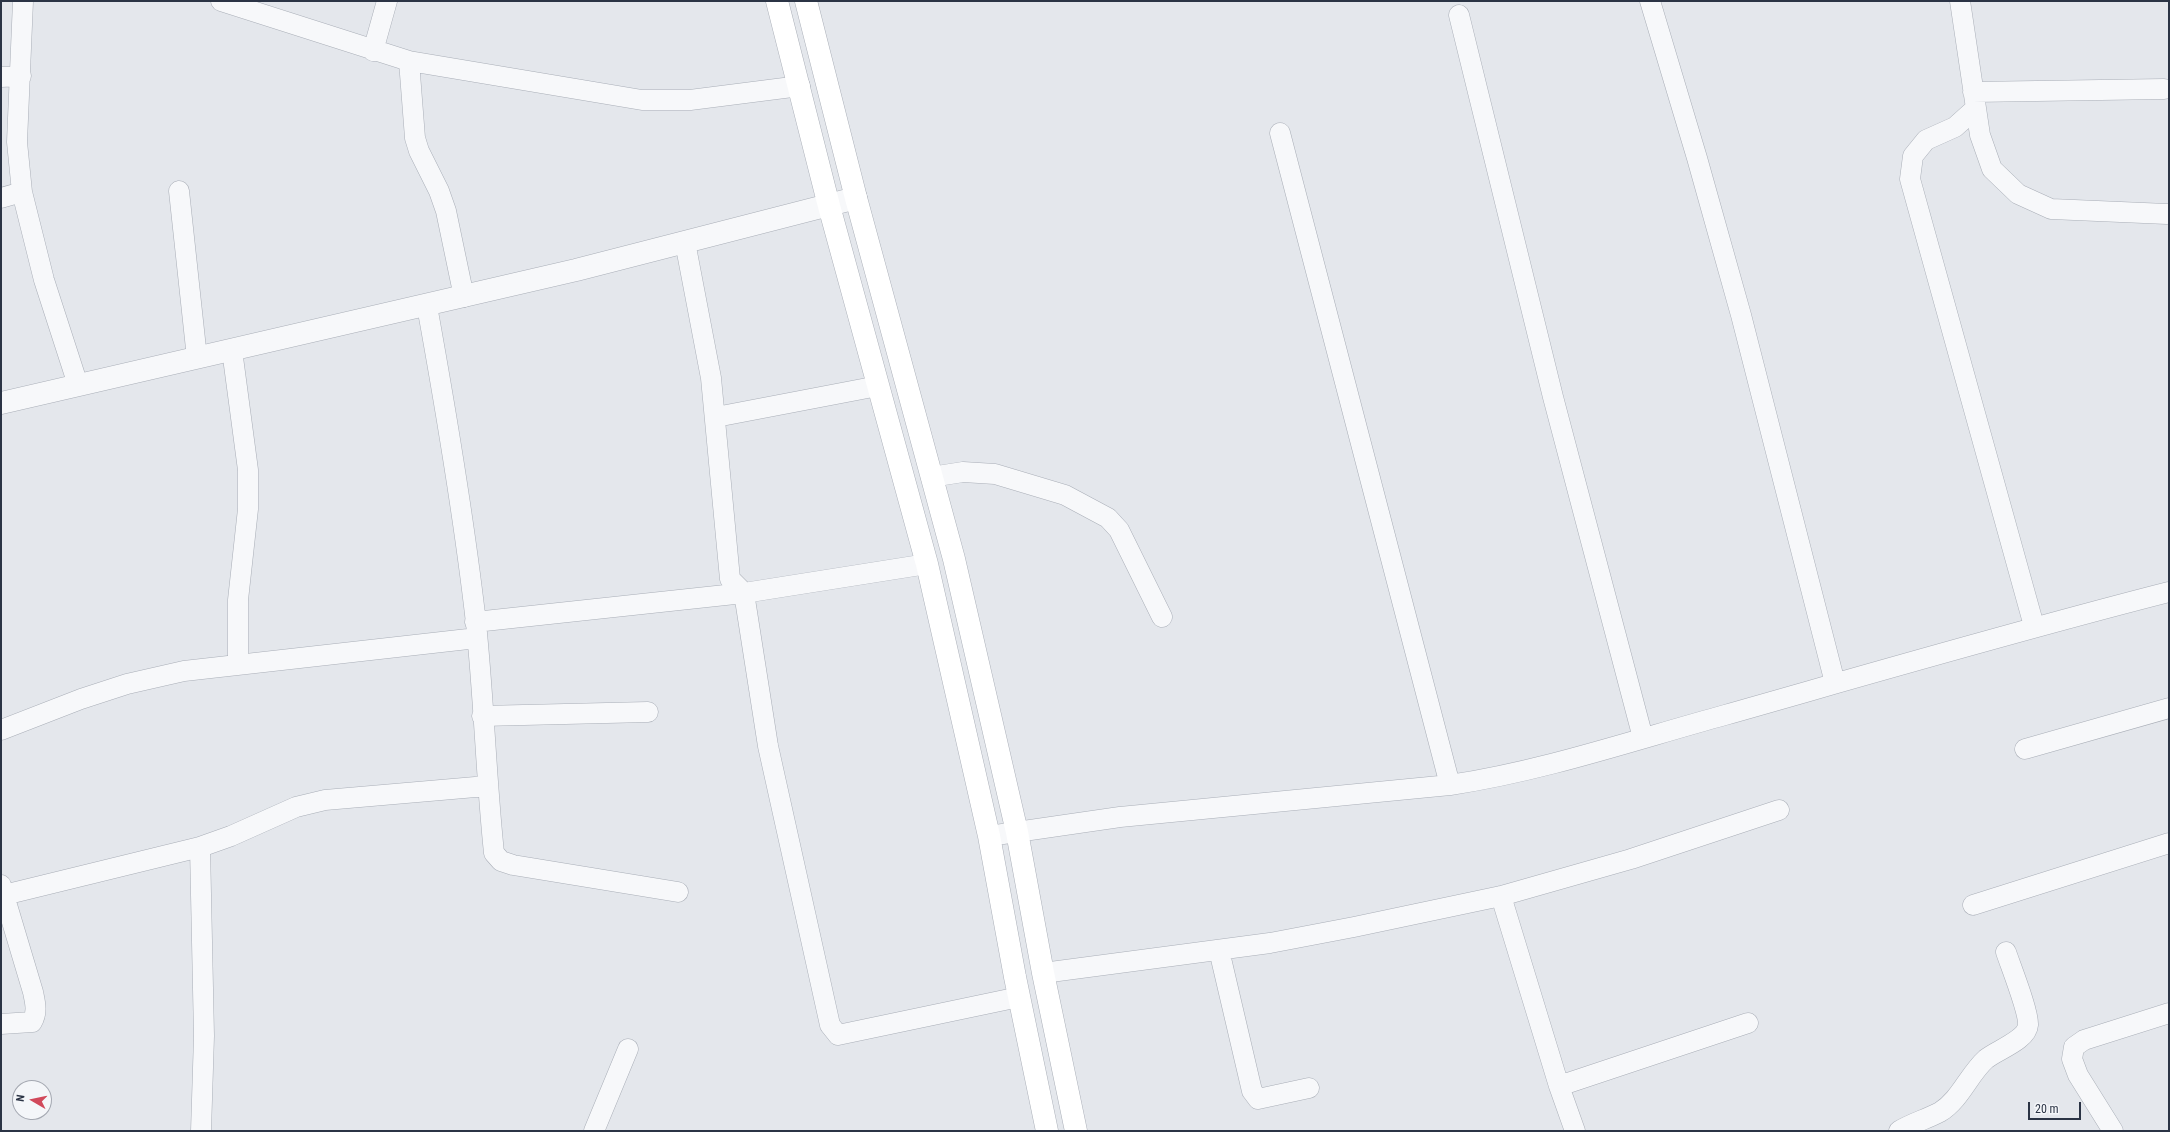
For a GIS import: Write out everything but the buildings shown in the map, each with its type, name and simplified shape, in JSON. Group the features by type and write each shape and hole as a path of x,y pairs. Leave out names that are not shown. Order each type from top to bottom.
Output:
{"main road":[{"path":"777,1 800,86 829,206 927,564 989,836 1019,997 1047,1131"},
{"path":"806,1 856,198 954,559 1017,832 1043,973 1076,1131"}],"street":[{"path":"23,1 17,142 22,192 44,280 78,385"},
{"path":"221,1 373,51 409,60 642,100 690,100 800,86"},
{"path":"373,51 387,1"},
{"path":"1650,1 1697,158 1741,315 1835,683"},
{"path":"1960,1 1980,135 1992,169 2018,194 2051,209 2168,214"},
{"path":"1459,15 1553,397 1643,738"},
{"path":"409,60 415,138 419,151 439,191 446,211 464,297"},
{"path":"1,77 21,76"},
{"path":"1974,100 2164,89"},
{"path":"1974,100 1955,127 1926,140 1913,156 1910,179 2034,626"},
{"path":"1280,132 1450,785"},
{"path":"179,191 197,358"},
{"path":"1,198 22,192"},
{"path":"1,403 427,306 856,198"},
{"path":"685,242 711,378 716,417 727,561 730,579 744,593 768,746 830,1025 838,1035 1019,997"},
{"path":"427,306 454,458 476,630 487,786 494,853 501,861 678,892"},
{"path":"232,350 248,470 248,509 238,600 238,665"},
{"path":"716,417 878,386"},
{"path":"931,477 963,472 995,474 1065,495 1108,518 1119,530 1162,617"},
{"path":"1,730 81,699 127,684 184,671 238,665 744,593 927,564"},
{"path":"989,836 1120,817 1450,785 1493,778 1643,738 2034,626 2169,592"},
{"path":"2025,749 2169,708"},
{"path":"482,716 648,712"},
{"path":"1,1024 32,1022 36,1009 3,890 200,847 231,836 296,807 325,800 487,786"},
{"path":"1043,973 1219,950 1354,928 1501,896 1631,859 1779,810"},
{"path":"1973,905 2169,843"},
{"path":"200,847 204,1036 201,1131"},
{"path":"1501,896 1559,1086 1575,1131"},
{"path":"1219,950 1252,1092 1258,1099 1309,1088"},
{"path":"1899,1131 1941,1111 1951,1104 1979,1065 1991,1055 2021,1037 2026,1031 2027,1018 2006,952"},
{"path":"2113,1131 2078,1075 2072,1059 2074,1047 2084,1040 2169,1013"},
{"path":"1559,1086 1748,1022"},
{"path":"594,1131 628,1049"}]}
